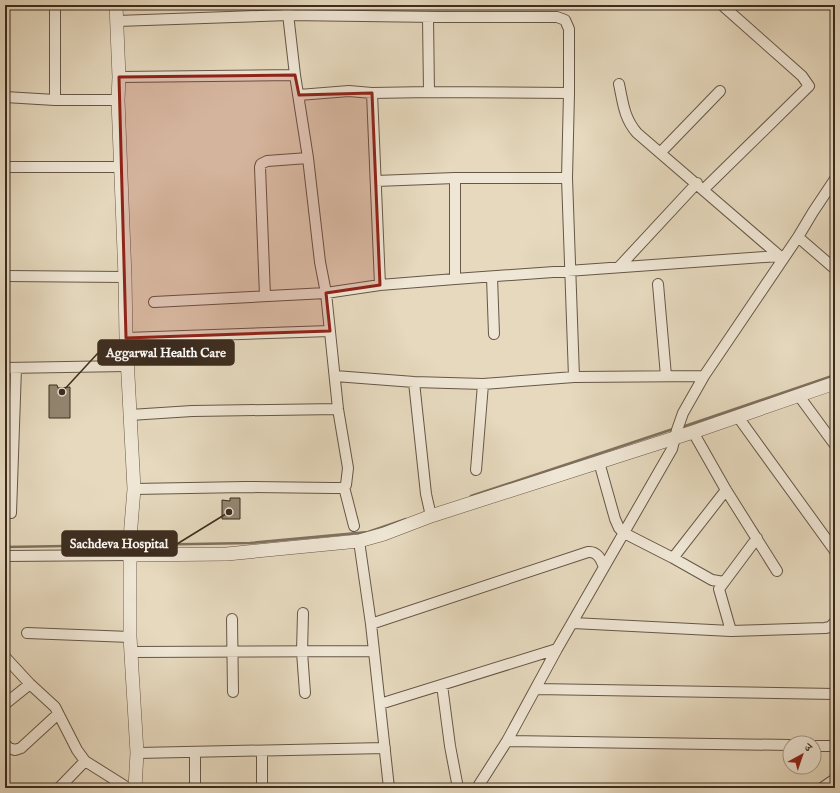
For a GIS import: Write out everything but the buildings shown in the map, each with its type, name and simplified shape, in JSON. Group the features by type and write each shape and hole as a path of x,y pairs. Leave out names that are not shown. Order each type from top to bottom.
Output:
{"street":[{"path":"55,5 55,100"},
{"path":"116,5 127,366 134,489 131,547 130,637 137,753 135,788"},
{"path":"619,267 700,186 809,86 802,76 722,5"},
{"path":"116,21 287,10 428,17 563,18 567,22 569,29 569,93 566,178 574,377"},
{"path":"287,10 295,75 308,158 320,262 326,293 338,409 348,468 347,481 344,487 354,526"},
{"path":"428,17 429,92"},
{"path":"119,77 295,75"},
{"path":"619,84 626,118 630,125 660,153 781,257"},
{"path":"299,95 350,91 372,93 569,93"},
{"path":"660,153 720,91"},
{"path":"372,93 380,285"},
{"path":"5,97 55,100 118,100"},
{"path":"265,296 260,167 261,164 267,161 308,158"},
{"path":"5,167 121,167"},
{"path":"376,181 455,178 566,178"},
{"path":"455,178 455,279"},
{"path":"477,788 507,741 557,649 672,449 683,413 704,376 781,257 798,237 835,179"},
{"path":"798,237 835,269"},
{"path":"154,302 326,293 380,285 455,279 781,257"},
{"path":"5,276 125,277"},
{"path":"492,277 494,334"},
{"path":"658,284 666,376"},
{"path":"126,338 330,331"},
{"path":"5,368 127,366"},
{"path":"11,512 16,368"},
{"path":"335,376 414,382 483,384 574,377 704,376"},
{"path":"414,382 426,494 430,514"},
{"path":"5,556 131,547 228,554 359,541 384,534 430,514 599,462 676,433 693,432 835,383"},
{"path":"476,470 483,384"},
{"path":"799,396 835,445"},
{"path":"130,415 192,411 338,409"},
{"path":"738,417 835,551"},
{"path":"693,432 726,490 777,571"},
{"path":"599,462 614,519 624,533 712,580 724,582"},
{"path":"134,489 344,487"},
{"path":"673,558 726,490"},
{"path":"731,631 719,589 757,538"},
{"path":"359,541 371,624 389,788"},
{"path":"371,624 588,552 597,555 604,567"},
{"path":"303,613 302,652 305,693"},
{"path":"232,618 233,692"},
{"path":"573,623 731,631 833,627"},
{"path":"27,633 130,637"},
{"path":"380,704 557,649"},
{"path":"132,652 373,651"},
{"path":"5,657 30,684 55,707 77,750 85,761 128,788"},
{"path":"5,704 30,684"},
{"path":"442,685 450,746 458,788"},
{"path":"536,688 835,694"},
{"path":"5,744 9,748 15,750 21,748 58,714"},
{"path":"507,741 782,745"},
{"path":"822,746 835,746"},
{"path":"137,753 262,752 385,748"},
{"path":"195,752 195,788"},
{"path":"262,752 262,788"},
{"path":"59,788 85,761"},
{"path":"822,788 835,779"}],"highlighted area":[{"path":"295,75 299,95 372,93 380,285 326,293 330,331 126,338 119,77"}],"waterway":[{"path":"682,427 835,375"},
{"path":"471,496 673,429"},
{"path":"134,545 250,543 368,532 406,519"},
{"path":"5,547 127,545"}],"place":[{"name":"Aggarwal Health Care","path":"62,392"},
{"name":"Sachdeva Hospital","path":"229,512"}]}
